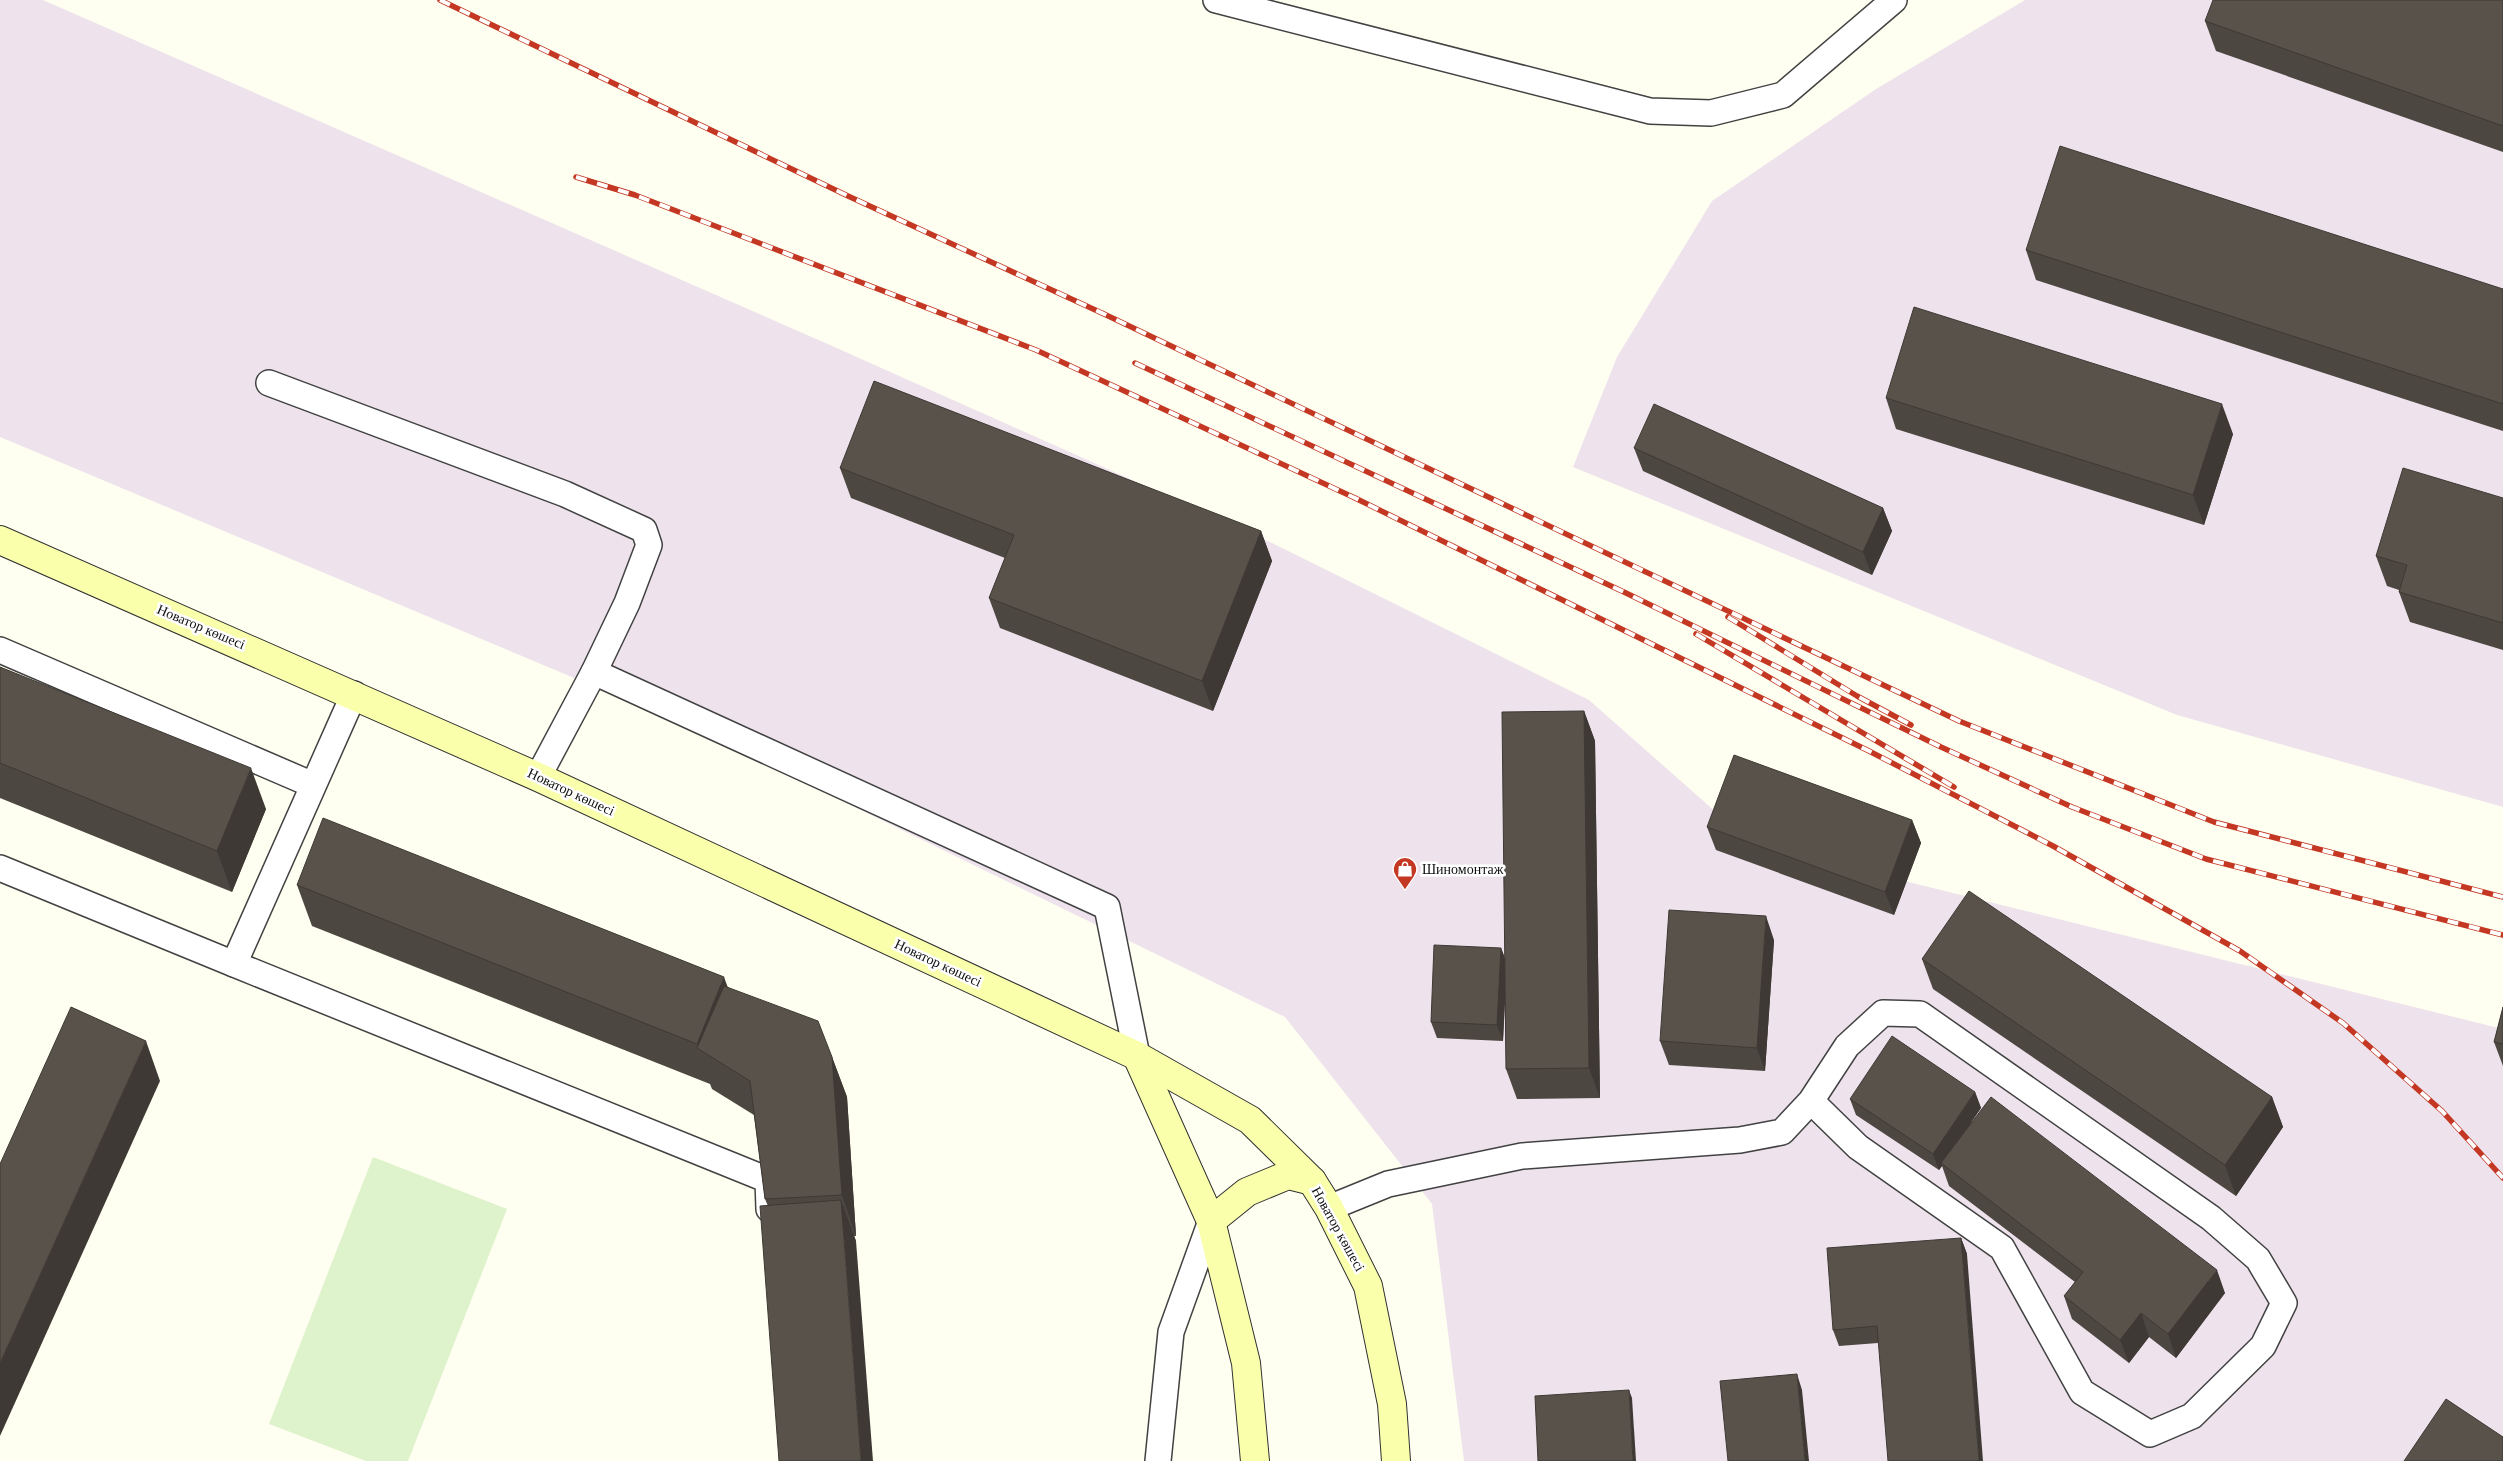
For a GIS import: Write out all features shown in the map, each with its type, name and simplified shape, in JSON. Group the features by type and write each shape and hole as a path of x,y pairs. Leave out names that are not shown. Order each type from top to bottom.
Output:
{"main road":[{"name":"Новатор көшесі","path":"0,540 538,776 1138,1056 1250,1120 1312,1181 1329,1208 1368,1286 1392,1404 1396,1461"},
{"path":"1138,1056 1211,1221 1246,1363 1255,1461"},
{"path":"1211,1221 1247,1192 1280,1178 1288,1175 1312,1181"}],"lane":[{"path":"1216,0 1650,111 1711,112 1783,95 1894,0"},
{"path":"268,383 565,494 644,530 649,545 627,603 594,672 538,776"},
{"path":"0,650 314,784"},
{"path":"594,672 1107,907 1138,1056"},
{"path":"234,964 354,694"},
{"path":"0,868 768,1180 770,1229"},
{"path":"1329,1208 1388,1184 1522,1156 1740,1140 1782,1132 1811,1101 1847,1046 1883,1013 1920,1014 2211,1218 2258,1259 2284,1303 2263,1346 2192,1416 2150,1434 2082,1392 2002,1248 1858,1147 1811,1101"},
{"path":"1158,1461 1171,1332 1211,1221"}],"shaded area":[{"path":"0,0 43,0 830,345 1262,538 1589,700 1751,843 2503,1029 2503,1461 1464,1461 1432,1204 1285,1017 691,727 0,437"},
{"path":"2025,0 2503,0 2503,807 2177,715 1573,467 1617,357 1712,201 1876,89"}],"green space":[{"path":"373,1157 507,1209 408,1461 366,1461 269,1424"}],"building":[{"path":"2213,0 2503,0 2503,126 2205,21"},
{"path":"2060,146 2503,289 2503,404 2026,250"},
{"path":"1914,307 2222,404 2193,495 1886,398"},
{"path":"874,381 1261,531 1202,681 989,598 1014,535 840,468"},
{"path":"1654,404 1883,508 1863,552 1634,448"},
{"path":"2403,468 2503,498 2503,623 2399,592 2407,565 2376,556"},
{"path":"0,667 251,768 217,851 0,763"},
{"path":"1584,711 1589,1068 1506,1069 1502,712"},
{"path":"1734,755 1912,820 1885,892 1707,827"},
{"path":"323,818 724,977 697,1044 297,885"},
{"path":"1969,891 2272,1097 2225,1165 1922,959"},
{"path":"1669,910 1766,916 1757,1048 1660,1041"},
{"path":"1434,945 1501,948 1497,1025 1431,1022"},
{"path":"724,986 818,1021 832,1057 842,1195 765,1199 750,1081 697,1048"},
{"path":"71,1007 146,1041 0,1363 0,1164"},
{"path":"2503,1007 2503,1044 2494,1042"},
{"path":"1892,1036 1975,1092 1933,1154 1850,1099"},
{"path":"1991,1097 2217,1270 2168,1334 2141,1313 2120,1340 2064,1296 2083,1272 1941,1163"},
{"path":"841,1200 861,1461 779,1461 760,1206"},
{"path":"1961,1238 1979,1461 1888,1461 1877,1326 1833,1330 1827,1248"},
{"path":"1797,1374 1805,1461 1728,1461 1720,1381"},
{"path":"1629,1390 1633,1461 1538,1461 1535,1396"},
{"path":"2446,1399 2503,1437 2503,1461 2404,1461"}],"railway":[{"path":"440,0 848,196 1104,314 1959,721 2214,822 2503,897"},
{"path":"576,177 635,195 1036,350 1355,498 1867,750 2053,846 2240,951 2343,1023 2442,1111 2503,1178"},
{"path":"1135,363 1626,593 1941,747 2072,807 2206,859 2503,935"},
{"path":"1728,617 1857,696 1911,725"},
{"path":"1696,634 1954,787"}],"place":[{"name":"Шиномонтаж","path":"1405,890"}]}
